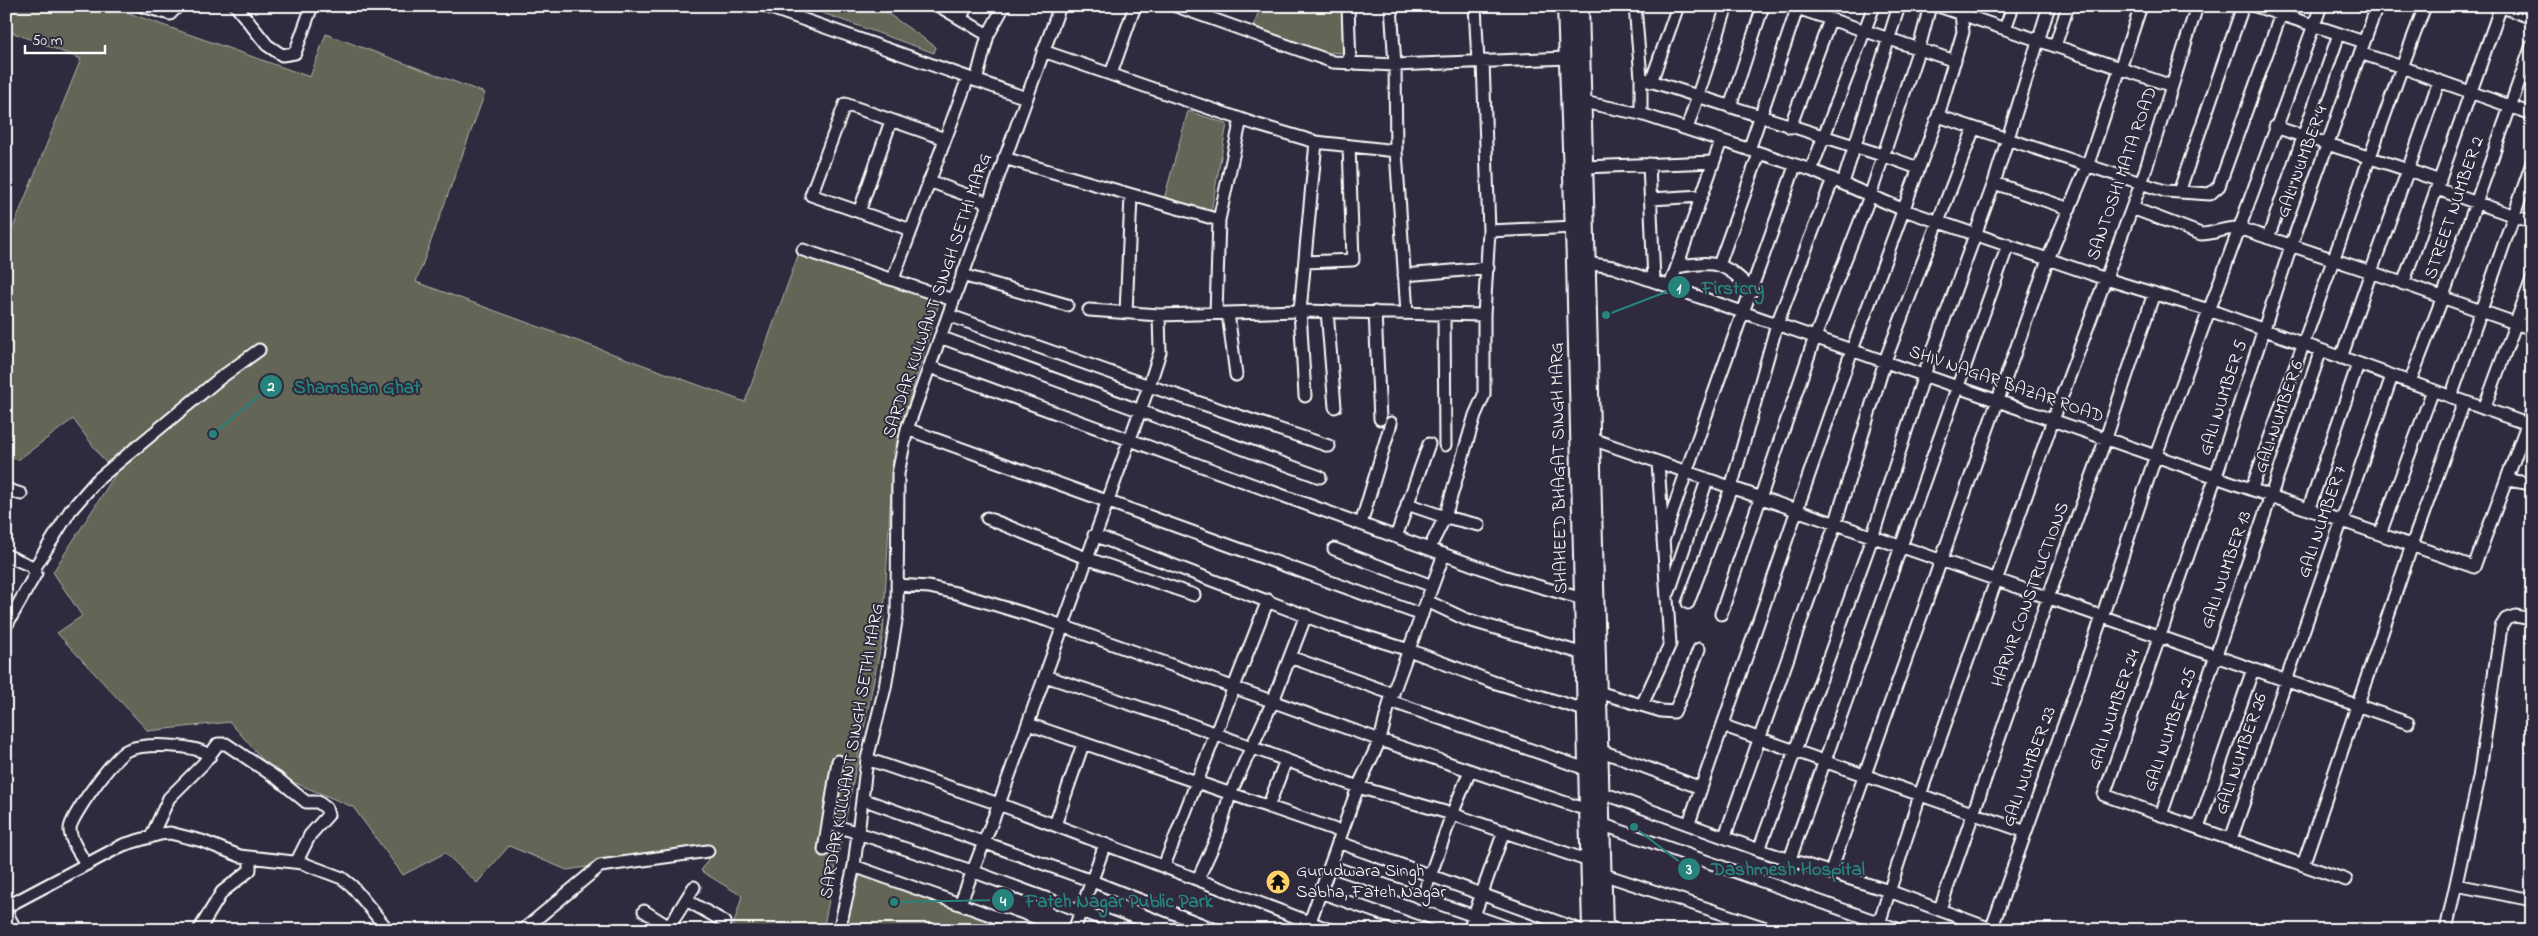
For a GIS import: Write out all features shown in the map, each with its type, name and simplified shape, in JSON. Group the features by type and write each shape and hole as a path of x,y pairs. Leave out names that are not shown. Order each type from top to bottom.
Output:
{"main road":[{"name":"SHAHEED BHAGAT SINGH MARG","path":"1566,6 1574,227 1581,262 1592,439 1604,929"},
{"name":"SHAHEED BHAGAT SINGH MARG","path":"1580,6 1584,168 1581,262 1583,599 1587,810 1589,861 1604,929"}],"street":[{"path":"142,6 170,14 178,6"},
{"path":"236,6 267,45 282,55 295,54 312,6"},
{"path":"765,6 1026,98"},
{"path":"939,6 988,35"},
{"path":"961,19 966,6"},
{"path":"893,279 945,139 972,79 988,35 1004,6"},
{"name":"SARDAR KULWANT SINGH SETHI MARG","path":"839,930 854,866 867,759 885,688 897,615 898,474 907,429 1060,6"},
{"path":"1111,74 1135,6"},
{"path":"1176,6 1333,62 1395,65 1568,58"},
{"path":"1348,6 1350,64"},
{"path":"1391,6 1395,65 1396,151 1407,313"},
{"path":"1429,549 1445,517 1475,415 1484,395 1484,315 1489,231 1480,62 1475,6"},
{"path":"1636,6 1646,80"},
{"path":"1641,114 1646,80 1678,6"},
{"path":"1686,129 1727,6"},
{"path":"1730,108 1763,6"},
{"path":"1811,170 1862,32 1874,6"},
{"path":"1688,603 1731,488 1777,324 1854,146 1899,6"},
{"path":"1721,614 1759,497 1815,337 1870,196 1882,154 1919,48 1930,6"},
{"name":"SANTOSHI MATA ROAD","path":"1879,926 1920,795 2053,420 2142,181 2172,86 2005,29 1962,10 1938,6"},
{"path":"2005,29 2013,6"},
{"path":"1759,850 1872,538 1924,375 1977,234 2009,138 2037,40 2049,6"},
{"path":"2055,46 2068,6"},
{"path":"1830,872 2048,259 2088,164 2141,6"},
{"path":"2172,86 2197,6"},
{"path":"2179,192 2243,6"},
{"name":"GALI NUMBER 23","path":"1991,929 2102,617 2156,456 2321,6"},
{"name":"GALI NUMBER 4","path":"2265,330 2291,246 2377,6"},
{"path":"2252,488 2368,158 2425,6"},
{"path":"2403,284 2472,93 2501,6 2532,18"},
{"path":"1719,265 1754,152 1760,117 1796,7 1862,32 1919,48 1955,61"},
{"path":"2257,7 2339,34 2402,67 2532,114"},
{"path":"1689,823 1852,350 1938,116 1963,32 1962,10"},
{"path":"1938,116 2142,181 2165,191 2210,194 2219,186 2280,14"},
{"path":"1790,127 1830,20"},
{"path":"2268,238 2339,34"},
{"name":"STREET NUMBER 2","path":"2410,382 2532,45"},
{"path":"1043,51 1241,119 1316,142 1396,151"},
{"path":"1646,80 1790,127 1882,154 1918,168"},
{"path":"2342,358 2440,82"},
{"path":"1583,102 1641,114 1794,166 1811,170 1904,210 2106,279 2209,310 2527,424"},
{"path":"911,230 811,195 845,104 945,139"},
{"path":"1216,313 1219,220 1241,119"},
{"path":"859,212 891,121"},
{"path":"2276,127 2408,170 2476,203 2532,222"},
{"path":"1725,836 1835,525 1886,361 1974,128"},
{"path":"1670,286 1721,141"},
{"path":"1305,396 1300,311 1316,142"},
{"path":"1305,262 1353,260 1349,146"},
{"path":"1004,158 1219,220"},
{"path":"1584,168 1713,162"},
{"path":"2451,397 2479,311 2532,163"},
{"path":"1649,164 1654,281"},
{"path":"1663,541 1685,472 1752,290 1794,166"},
{"path":"929,181 988,203"},
{"path":"1994,183 2070,208"},
{"path":"1126,313 1132,196"},
{"path":"1651,198 1701,196"},
{"path":"2132,208 2201,234 2212,234 2231,228 2239,228 2532,329"},
{"path":"1489,231 1574,227"},
{"path":"1790,859 2008,245"},
{"path":"803,250 953,300"},
{"name":"SHIV NAGAR BAZAR ROAD","path":"1581,262 1613,267 1670,286 2474,567 2508,480"},
{"path":"1677,267 1699,263 1719,265 1733,272 1752,290"},
{"path":"1404,274 1488,268"},
{"path":"962,275 1067,305"},
{"path":"2484,409 2532,279"},
{"name":"HARVIR CONSTRUCTIONS","path":"1940,909 1975,813 2048,598 2106,438 2154,293"},
{"path":"1089,310 1159,315 1300,311 1484,315"},
{"path":"1327,311 1335,407"},
{"path":"1361,524 1386,421 1375,312"},
{"path":"1228,313 1236,375"},
{"path":"1444,314 1445,445"},
{"path":"948,315 1149,386 1329,446"},
{"path":"960,904 999,804 1149,386 1160,352 1159,315"},
{"name":"GALI NUMBER 5","path":"2158,636 2216,476 2265,330"},
{"path":"940,337 1320,477"},
{"path":"6,626 11,606 35,571 70,511 97,480 219,379 260,350"},
{"name":"GALI NUMBER 6","path":"2272,495 2322,350"},
{"path":"2309,508 2358,364"},
{"path":"930,366 1506,577 1583,599"},
{"name":"GALI NUMBER 7","path":"2286,681 2392,376"},
{"path":"2380,534 2433,390"},
{"path":"2303,865 2359,706 2412,545 2464,402"},
{"path":"2532,411 2508,480 2532,484"},
{"path":"907,429 1422,615"},
{"path":"1592,439 2408,723"},
{"path":"1396,537 1429,444"},
{"path":"1642,705 1670,644 1658,462"},
{"path":"1666,599 1707,480"},
{"path":"6,488 21,494"},
{"name":"GALI NUMBER 13","path":"2215,657 2272,495"},
{"path":"1407,504 1445,517 1479,525"},
{"path":"987,518 1086,558 1194,595"},
{"path":"1094,535 1332,626 1409,650 1493,682 1585,710"},
{"path":"1334,549 1432,586"},
{"path":"1309,926 1358,787 1380,740 1391,698 1444,554"},
{"path":"6,555 35,571"},
{"path":"897,586 929,587 956,592 1063,625 1380,740 1587,810"},
{"path":"1164,866 1198,784 1268,600"},
{"path":"1427,601 1465,619 1584,654"},
{"path":"1198,878 1218,835 1230,794 1254,746 1306,615"},
{"path":"2448,929 2478,778 2501,627 2506,619 2515,616 2532,619"},
{"name":"GALI NUMBER 24","path":"2158,636 2104,795 2161,815"},
{"path":"1598,692 1674,712 1699,649"},
{"path":"1290,657 1391,698 1586,769"},
{"name":"GALI NUMBER 25","path":"2161,815 2215,657"},
{"path":"2198,828 2253,669"},
{"path":"1044,676 1254,746 1358,787 1452,814 1589,861"},
{"name":"GALI NUMBER 26","path":"2231,839 2286,681"},
{"path":"1028,724 1268,807 1430,875 1580,930"},
{"path":"1724,726 1759,740 2026,832"},
{"path":"151,836 169,798 210,756 218,744 226,744 278,779 306,802 318,802 326,808 328,815 310,835 296,862"},
{"path":"1055,825 1083,744"},
{"path":"86,864 72,836 72,823 120,754 141,746 192,746 210,756"},
{"path":"1599,750 1701,788"},
{"path":"867,759 999,804 1198,878 1309,926 1330,930"},
{"path":"1268,807 1286,760"},
{"path":"824,850 838,761"},
{"path":"1422,899 1452,814 1470,771"},
{"path":"1600,792 1725,836 1759,850 1889,891 1991,929"},
{"path":"862,800 1092,881 1216,930"},
{"path":"2161,815 2346,880"},
{"path":"828,823 972,872 1132,930"},
{"path":"1601,824 1879,926 1900,930"},
{"path":"1469,930 1504,831"},
{"path":"6,907 123,845 160,834 181,834 250,858 296,862 312,866 348,882 388,930"},
{"path":"1074,930 1106,844"},
{"path":"523,930 600,866 708,851"},
{"path":"199,930 222,892 250,870 250,858"},
{"path":"854,866 1032,930"},
{"path":"1330,866 1515,930"},
{"path":"1602,874 1772,930"},
{"path":"2456,885 2532,900"},
{"path":"644,911 670,929 694,887"},
{"path":"1320,892 1427,930"},
{"path":"686,900 726,922"},
{"path":"6,912 16,930"},
{"path":"1731,930 1736,918"}],"green space":[{"path":"6,6 109,6 310,77 326,34 485,93 416,282 745,402 801,247 941,297 893,454 883,635 823,930 732,930 742,896 701,871 710,856 685,852 567,870 509,846 477,883 445,853 403,875 353,807 276,775 230,722 148,731 57,633 82,616 53,572 115,475 73,419 18,460 6,456 6,240 8,240 81,59 6,30"},
{"path":"803,6 877,6 936,47 934,53"},
{"path":"1260,6 1341,6 1345,53 1323,52 1254,26"},
{"path":"1188,111 1227,124 1211,212 1164,199"},
{"path":"860,875 1013,930 845,930"}],"place":[{"name":"Firstcry","path":"1606,315"},
{"name":"Shamshan Ghat","path":"213,434"},
{"name":"Dashmesh Hospital","path":"1634,827"},
{"name":"Gurudwara Singh Sabha, Fateh Nagar","path":"1278,882"},
{"name":"Fateh Nagar Public Park","path":"894,902"}]}
